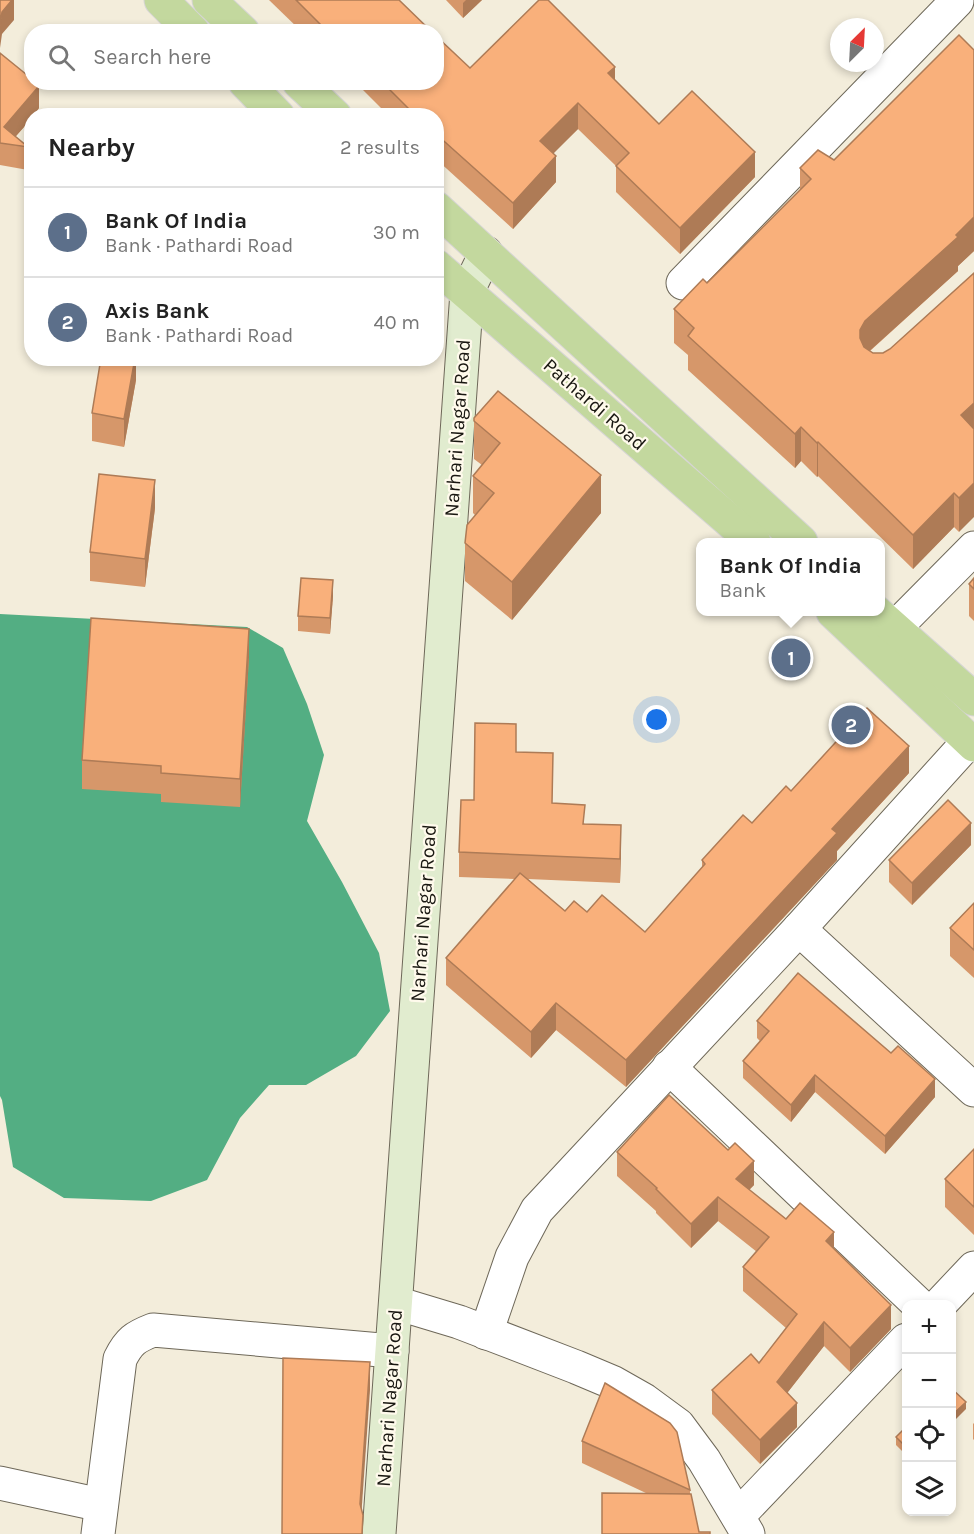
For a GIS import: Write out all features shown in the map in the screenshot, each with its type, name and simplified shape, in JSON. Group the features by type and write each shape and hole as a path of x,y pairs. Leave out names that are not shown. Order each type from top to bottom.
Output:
{"main road":[{"path":"161,0 185,24"},
{"path":"209,0 234,24"},
{"path":"253,90 270,108"},
{"path":"307,90 327,108"},
{"path":"444,215 796,538"},
{"name":"Pathardi Road","path":"444,273 748,538"},
{"path":"844,616 881,630 974,699"},
{"path":"881,630 972,742"}],"street":[{"path":"683,283 957,0 974,18"},
{"path":"467,292 486,253"},
{"name":"Narhari Nagar Road","path":"379,1534 467,292"},
{"path":"881,630 974,548"},
{"path":"486,1333 512,1257 537,1210 972,742"},
{"path":"799,929 974,1090"},
{"path":"669,1067 913,1300"},
{"path":"945,1300 974,1268"},
{"path":"396,1303 486,1333 576,1367 614,1383 644,1400 678,1425 704,1460 743,1525 902,1345"},
{"path":"0,1483 100,1520 120,1359 128,1344 153,1330 392,1351"}],"shaded area":[{"path":"0,614 247,627 283,648 307,704 324,755 307,821 379,953 390,1011 356,1056 306,1085 269,1085 240,1118 207,1180 151,1201 64,1198 13,1167 0,1096"}],"building":[{"path":"0,0 12,0 2,12 0,26"},
{"path":"296,0 399,0 424,24 320,24"},
{"path":"539,0 548,0 615,67 608,73 659,124 692,91 755,152 680,228 616,166 629,153 578,103 540,141 556,156 513,203 444,141 444,108 408,108 390,90 444,90 444,44 470,68"},
{"path":"959,35 974,50 974,217 956,235 958,237 865,321 860,330 860,338 864,347 873,353 883,353 974,273 974,403 961,415 974,429 974,483 959,498 954,493 913,535 818,442 801,427 795,434 688,336 694,328 674,309 703,279 707,283 811,179 800,168 818,150 834,160"},
{"path":"0,53 24,72 24,90 36,90 4,127 24,144 24,146 0,143"},
{"path":"100,366 134,366 124,419 92,413"},
{"path":"498,391 601,475 512,582 465,543 467,525 494,493 473,476 500,443 474,421 474,418"},
{"path":"99,474 155,480 145,559 90,552"},
{"path":"301,578 333,580 330,618 298,616"},
{"path":"974,578 974,589 969,584"},
{"path":"91,618 249,629 240,779 161,773 161,766 82,760"},
{"path":"867,708 909,746 832,829 837,833 626,1060 556,1003 531,1032 446,958 520,873 565,911 574,901 587,912 602,895 645,932 705,864 702,860 743,815 752,823 786,786 791,791"},
{"path":"475,723 516,724 516,752 553,753 552,803 585,805 583,824 621,825 620,859 459,852 461,800 474,800"},
{"path":"948,800 971,823 912,883 889,860"},
{"path":"974,903 974,950 950,928"},
{"path":"798,973 891,1053 898,1046 935,1079 885,1136 815,1075 791,1105 743,1061 769,1031 757,1021"},
{"path":"669,1095 728,1150 735,1143 754,1161 736,1179 786,1219 800,1203 834,1232 826,1241 891,1305 850,1348 824,1322 777,1382 797,1403 760,1440 712,1390 751,1354 759,1363 797,1314 743,1267 769,1237 718,1197 691,1224 657,1188 617,1152"},
{"path":"974,1149 974,1207 945,1179"},
{"path":"283,1358 370,1362 360,1504 363,1515 362,1534 282,1534"},
{"path":"605,1383 670,1423 677,1432 690,1490 582,1441"},
{"path":"956,1393 966,1402 956,1411"},
{"path":"902,1431 902,1443 896,1437"},
{"path":"602,1493 691,1494 699,1532 710,1532 710,1534 602,1534"}],"place":[{"name":"Bank Of India","path":"791,658"},
{"name":"Axis Bank","path":"851,725"}]}
